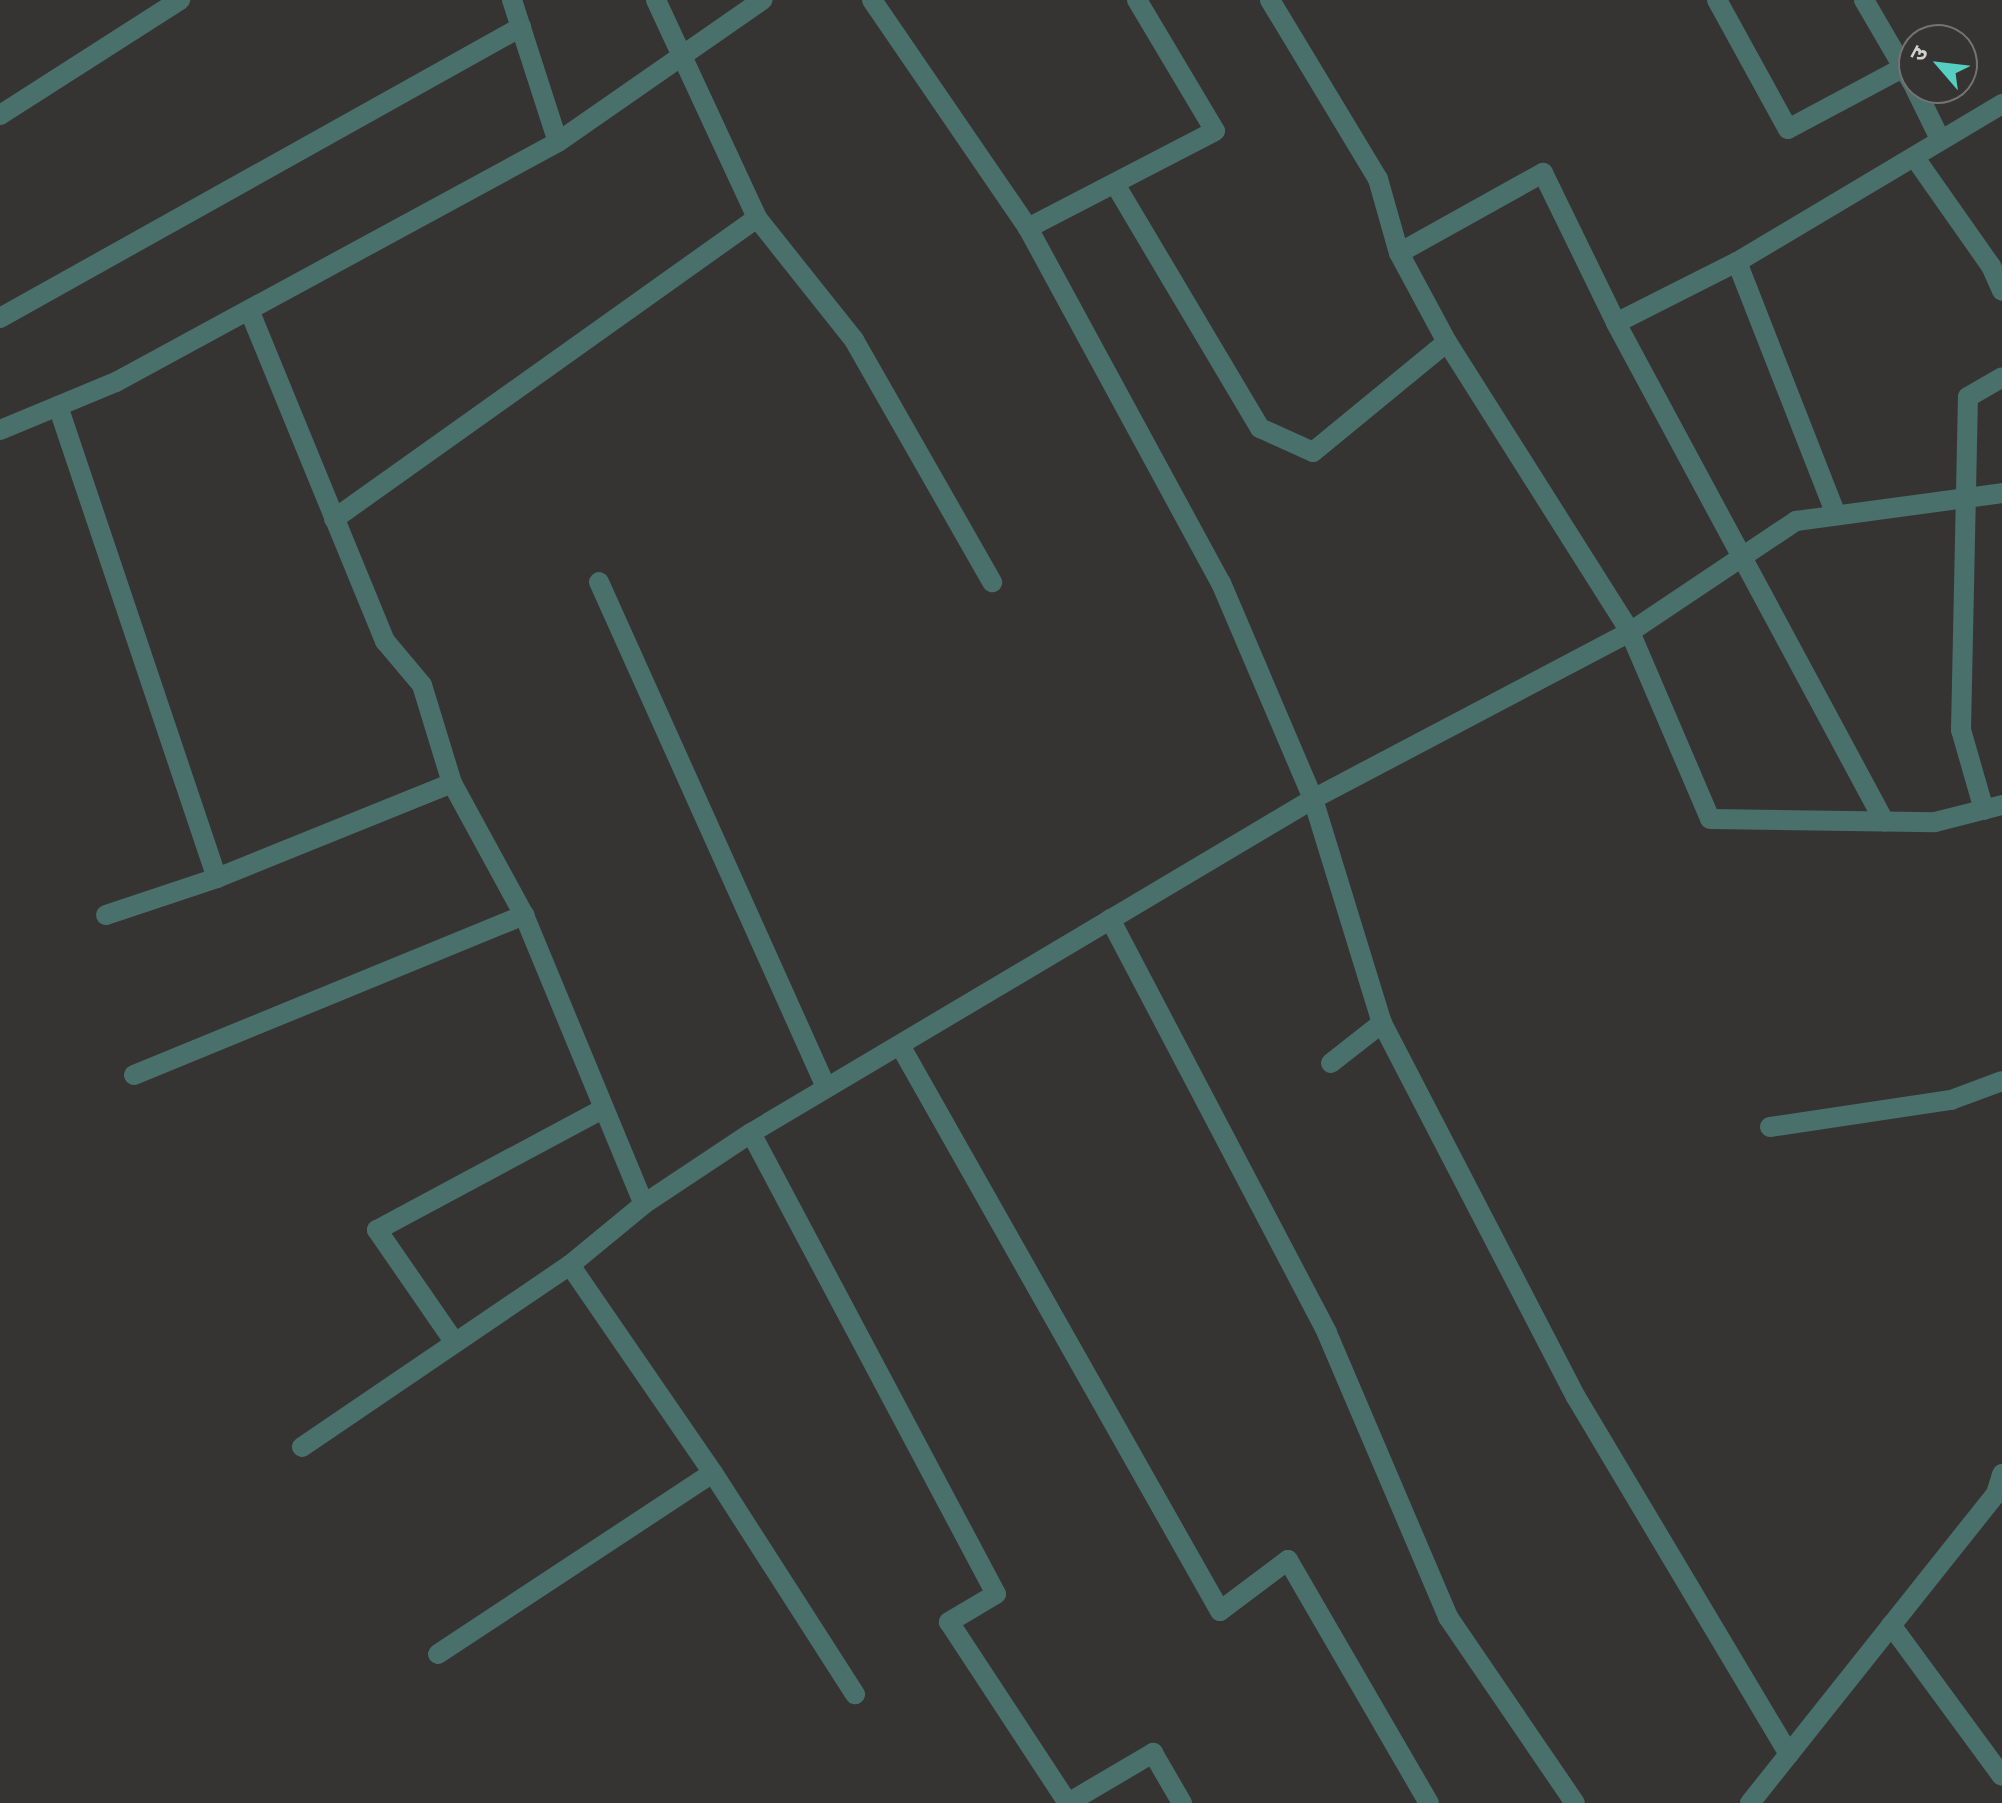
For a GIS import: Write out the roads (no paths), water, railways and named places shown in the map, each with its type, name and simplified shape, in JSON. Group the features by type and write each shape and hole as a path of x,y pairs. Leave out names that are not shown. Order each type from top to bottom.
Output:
{"street":[{"path":"0,115 180,0"},
{"path":"512,0 558,142"},
{"path":"656,0 685,55 757,218 854,340 992,582"},
{"path":"0,430 116,382 250,312 558,142 762,0"},
{"path":"872,0 1028,228 1221,583 1313,799 1382,1023 1576,1397 1789,1754"},
{"path":"1028,228 1215,131 1137,0"},
{"path":"1270,0 1378,179 1399,253 1447,342 1630,632 1710,819 1935,822 1993,808 1961,730 1969,498 1968,397 2002,377"},
{"path":"1717,0 1788,129 1898,70"},
{"path":"1864,0 1898,57"},
{"path":"0,318 521,27"},
{"path":"1922,104 1940,139"},
{"path":"1616,323 1737,262 2002,104"},
{"path":"1915,158 1991,266 2002,291"},
{"path":"1399,253 1543,173 1616,323 1740,559 1884,821"},
{"path":"1115,184 1260,428 1313,452 1447,342"},
{"path":"334,519 757,218"},
{"path":"1737,262 1836,515"},
{"path":"250,312 385,641 422,685 452,783 524,915 601,1110 644,1204"},
{"path":"58,406 217,878"},
{"path":"302,1447 453,1340 570,1265 644,1204 751,1133 826,1087 901,1047 1313,799 1630,632 1796,521 2002,493"},
{"path":"599,582 826,1087"},
{"path":"106,915 217,878 452,783"},
{"path":"134,1075 524,915"},
{"path":"1110,919 1327,1333 1448,1617 1575,1803"},
{"path":"1331,1063 1382,1023"},
{"path":"901,1047 1220,1611 1288,1560 1429,1803"},
{"path":"1770,1127 1951,1100 2002,1081"},
{"path":"453,1340 377,1230 601,1110"},
{"path":"751,1133 996,1594 949,1622 1068,1803 1153,1753 1182,1803"},
{"path":"570,1265 713,1473 855,1694"},
{"path":"438,1654 713,1473"},
{"path":"1750,1803 1996,1494 2002,1474"},
{"path":"1891,1625 2002,1776"}]}
